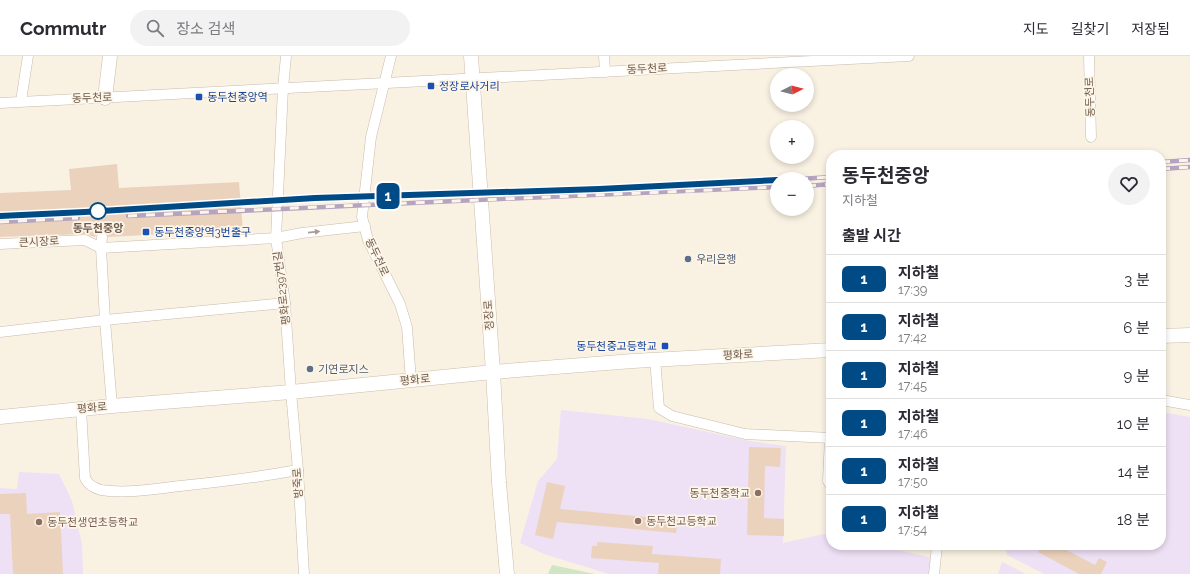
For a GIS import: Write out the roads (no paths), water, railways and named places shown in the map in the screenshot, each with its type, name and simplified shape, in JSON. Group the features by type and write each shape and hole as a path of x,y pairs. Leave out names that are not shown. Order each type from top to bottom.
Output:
{"main road":[{"path":"104,98 110,56"},
{"name":"정장로","path":"471,56 493,372 499,483 507,574"},
{"path":"1166,336 1190,335"},
{"name":"평화로","path":"0,417 112,406 291,392 493,372 655,359 826,350"}],"street":[{"path":"20,101 28,56"},
{"path":"286,56 283,88 276,238 302,233 365,226"},
{"name":"동두천로","path":"391,56 371,137 362,217 368,240 400,304 407,327 411,381"},
{"path":"604,56 605,72"},
{"name":"동두천로","path":"0,103 909,56"},
{"name":"동두천로","path":"1089,56 1091,137"},
{"path":"102,237 101,248 104,320 112,406"},
{"name":"평화로2397번길","path":"101,248 276,238 285,303 291,392"},
{"name":"큰시장로","path":"0,244 85,240 101,248"},
{"path":"0,332 104,320 285,303"},
{"path":"655,359 659,408 672,416 745,434 826,438"},
{"name":"방죽로","path":"291,392 298,470 304,574"},
{"path":"1166,401 1190,405"},
{"path":"81,409 85,478 88,484 102,490 150,490 250,479 298,470"},
{"path":"934,574 937,550"}],"railway":[{"path":"1166,162 1190,160"},
{"path":"1166,169 1190,167"},
{"path":"814,178 826,177"},
{"path":"0,216 315,198 599,189 770,180"},
{"path":"814,185 826,184"},
{"path":"128,216 770,187"},
{"path":"0,222 78,218"}],"metro line":[{"name":"1","path":"0,216 315,198 599,189 770,180"}],"place":[{"name":"정장로사거리","path":"431,86"},
{"name":"동두천중앙역","path":"199,97"},
{"name":"동두천중앙","path":"98,211"},
{"name":"동두천중앙역3번출구","path":"146,232"},
{"name":"우리은행","path":"688,259"},
{"name":"동두천중고등학교","path":"665,346"},
{"name":"기연로지스","path":"310,369"},
{"name":"동두천중학교","path":"758,493"},
{"name":"동두천고등학교","path":"638,521"},
{"name":"동두천생연초등학교","path":"39,522"}]}
